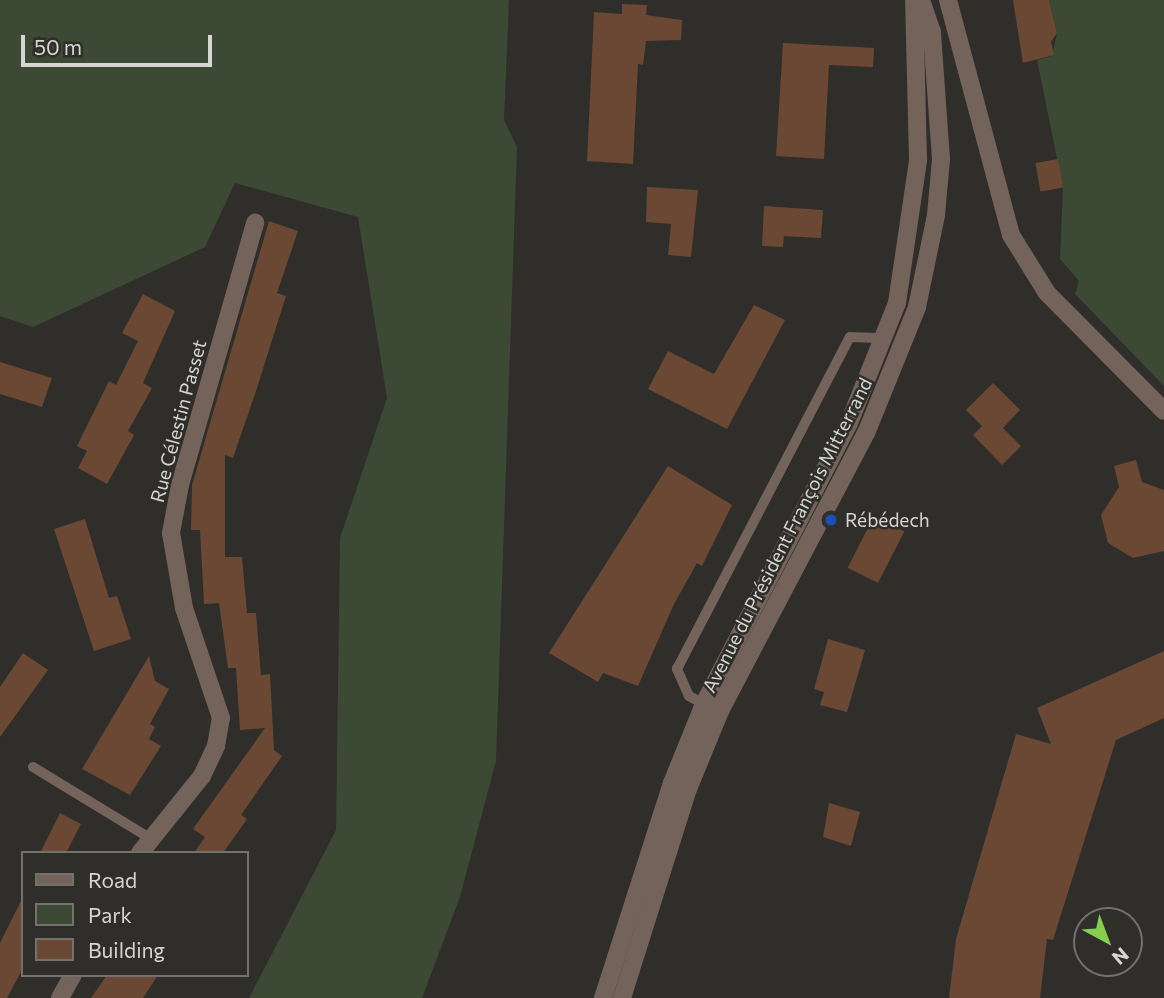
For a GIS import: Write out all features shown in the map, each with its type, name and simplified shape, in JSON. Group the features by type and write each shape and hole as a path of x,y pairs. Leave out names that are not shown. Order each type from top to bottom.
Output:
{"street":[{"name":"Avenue du Président François Mitterrand","path":"603,998 664,806 704,704 849,423 886,338 906,268 918,160 914,0"},
{"name":"Avenue du Président François Mitterrand","path":"622,998 671,841 720,711 867,431 905,344 926,270 941,159 932,32 921,0"},
{"path":"948,0 1011,235 1047,293 1164,411"},
{"name":"Rue Célestin Passet","path":"145,845 202,776 216,747 220,718 184,608 171,533 183,473 255,223"},
{"path":"60,998 72,977"}],"lane":[{"path":"704,704 689,696 677,669 850,337 886,338 905,344"},
{"path":"33,767 145,845"}],"green space":[{"path":"0,0 509,0 504,120 517,147 496,761 460,897 422,998 249,998 336,830 340,538 387,398 358,217 235,183 205,247 33,327 0,316"},
{"path":"1049,0 1164,0 1164,386 1075,294 1079,281 1060,259 1063,188 1037,60 1052,56 1057,33"}],"building":[{"path":"1013,0 1049,0 1057,33 1051,42 1054,55 1023,63"},
{"path":"622,4 647,5 646,15 682,20 681,40 646,41 643,65 638,64 633,164 587,161 594,12 622,14"},
{"path":"783,43 874,48 873,67 829,65 824,159 776,156"},
{"path":"1058,159 1063,188 1040,192 1035,163"},
{"path":"647,187 698,190 691,257 668,255 671,224 646,222"},
{"path":"764,206 823,210 821,238 784,236 783,247 762,246"},
{"path":"269,221 298,231 277,293 286,296 256,391 233,458 225,455 225,557 242,557 247,613 256,613 261,675 270,674 274,750 282,756 241,815 247,819 224,851 195,851 205,837 193,829 265,728 240,730 236,668 228,668 219,603 204,604 200,530 191,530 192,485"},
{"path":"143,294 175,311 143,383 152,388 128,431 134,435 107,484 78,468 87,451 77,446 109,381 116,385 138,341 122,333"},
{"path":"754,305 785,320 727,429 648,389 668,351 714,374"},
{"path":"0,362 52,378 42,407 0,394"},
{"path":"993,383 1020,410 1003,428 1021,446 1002,465 973,435 982,426 966,410"},
{"path":"1136,460 1142,482 1164,490 1164,551 1133,558 1108,543 1101,515 1119,487 1114,466"},
{"path":"668,466 732,505 702,566 697,563 674,604 638,686 603,673 598,682 549,653"},
{"path":"874,516 904,531 878,583 848,568"},
{"path":"85,519 109,598 117,596 131,639 94,651 54,529"},
{"path":"828,639 865,650 847,712 820,705 824,692 814,689"},
{"path":"1164,651 1164,718 1116,740 1053,940 1047,939 1040,998 949,998 956,939 1016,734 1051,744 1037,708"},
{"path":"23,653 48,670 0,737 0,687"},
{"path":"149,656 155,681 169,689 150,724 155,727 149,739 161,746 130,795 82,769"},
{"path":"829,803 860,812 851,846 823,837"},
{"path":"60,813 81,824 67,851 41,851"},
{"path":"21,901 21,972 7,998 0,998 0,943"},
{"path":"106,977 157,977 143,998 91,998"}],"place":[{"name":"Rébédech","path":"831,520"}]}
